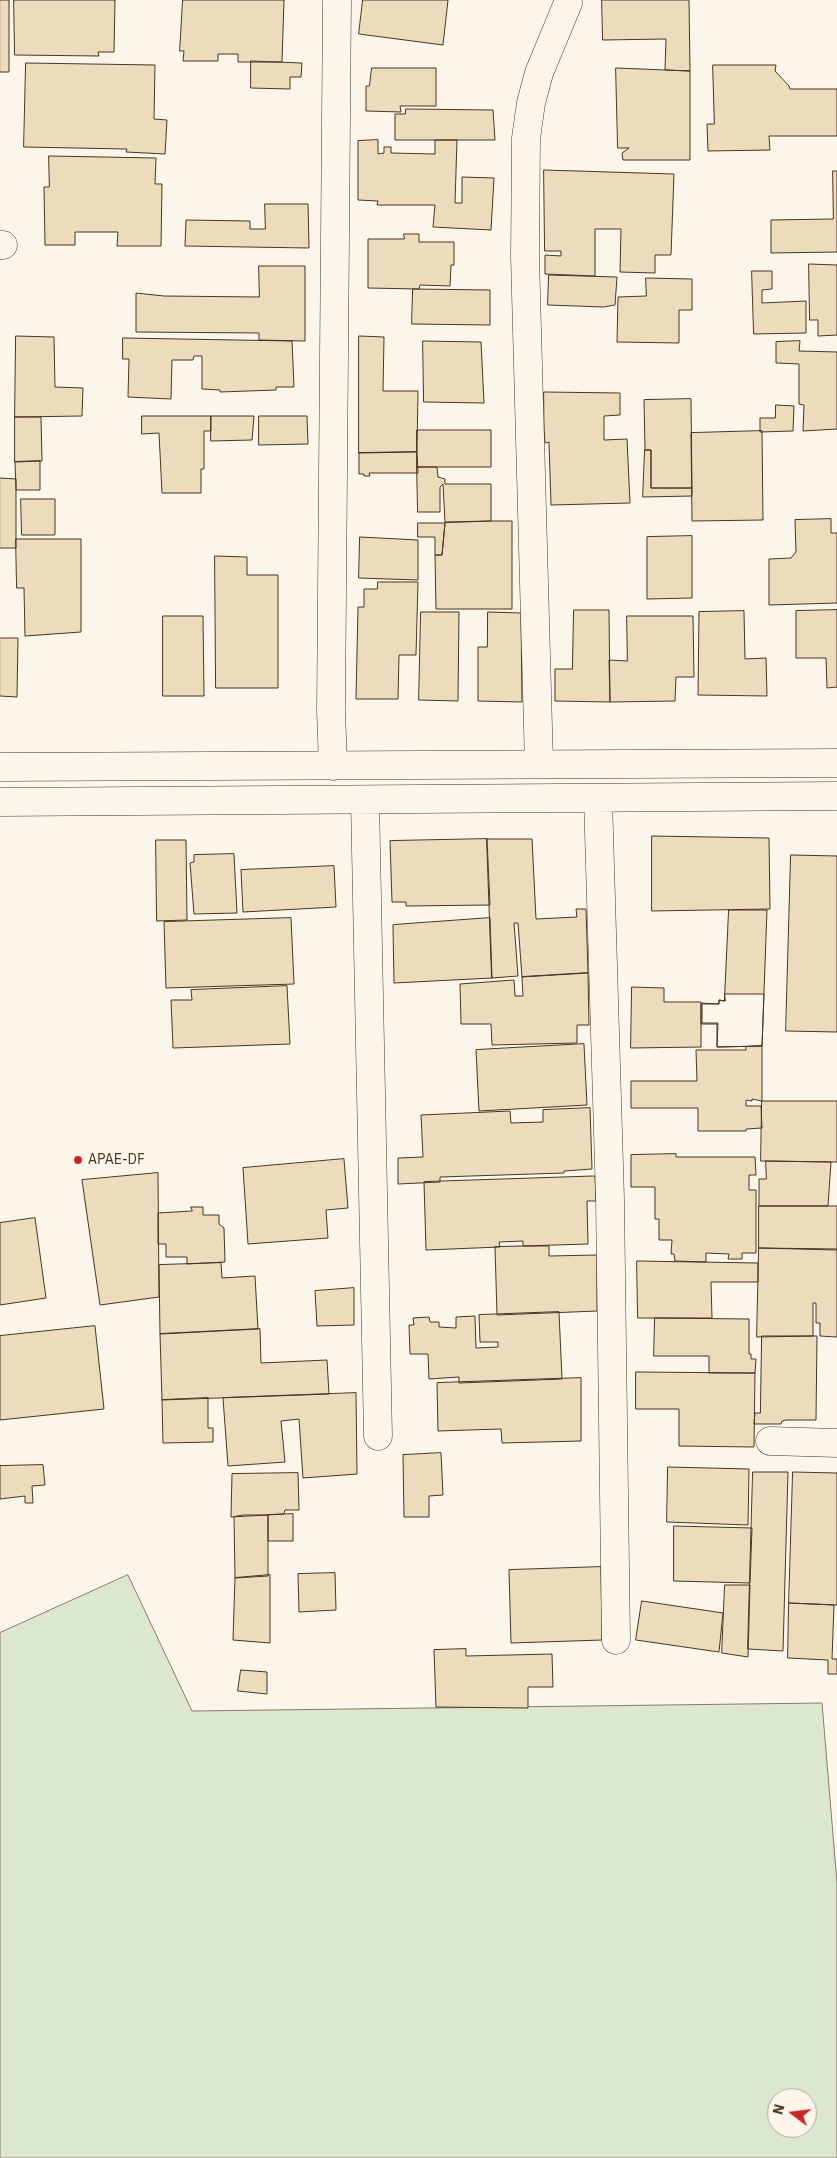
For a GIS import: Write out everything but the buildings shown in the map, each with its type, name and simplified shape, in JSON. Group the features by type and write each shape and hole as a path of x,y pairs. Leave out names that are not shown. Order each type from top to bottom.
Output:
{"street":[{"path":"333,766 331,700 337,0"},
{"path":"539,764 525,277 526,138 531,103 539,72 568,3"},
{"path":"0,768 837,763"},
{"path":"0,802 837,796"},
{"path":"598,799 610,1199 616,1640"},
{"path":"365,800 378,1436"},
{"path":"770,1441 837,1443"}],"green space":[{"path":"128,1575 192,1711 822,1703 837,1883 837,2158 0,2158 0,1633"}],"place":[{"name":"APAE-DF","path":"78,1160"}]}
